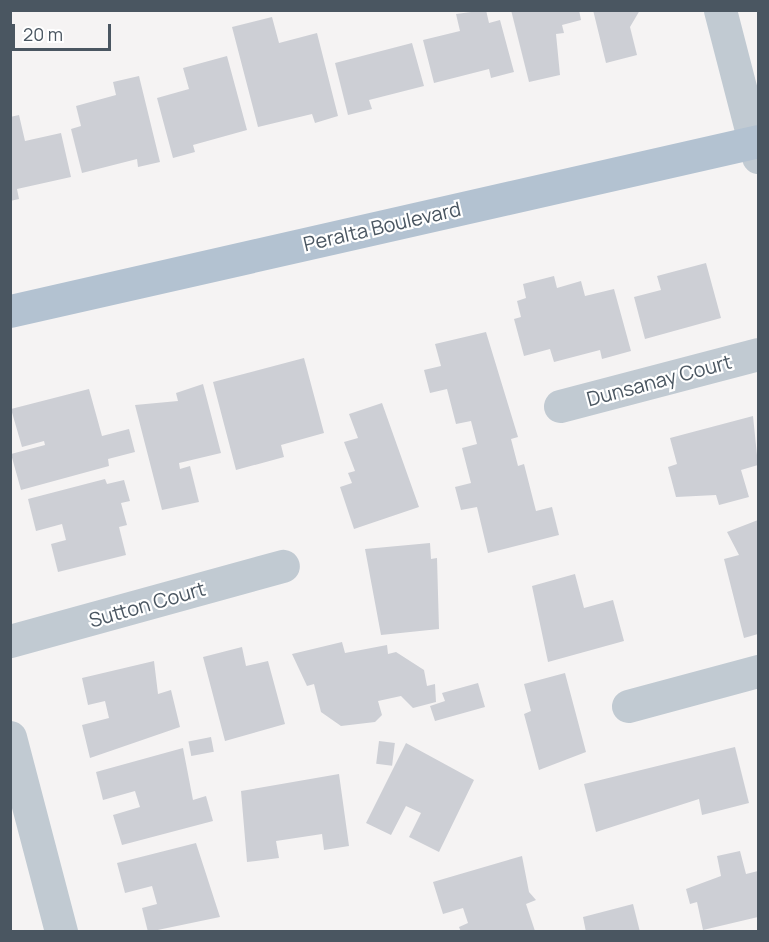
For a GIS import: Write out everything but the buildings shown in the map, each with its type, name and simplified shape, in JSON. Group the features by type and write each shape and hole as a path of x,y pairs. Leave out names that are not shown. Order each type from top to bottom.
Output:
{"main road":[{"name":"Peralta Boulevard","path":"10,311 758,145"}],"street":[{"path":"720,10 758,145"},
{"name":"Dunsanay Court","path":"560,406 759,354"},
{"name":"Sutton Court","path":"10,641 283,566"},
{"path":"628,706 759,671"},
{"path":"10,737 61,932"}]}
